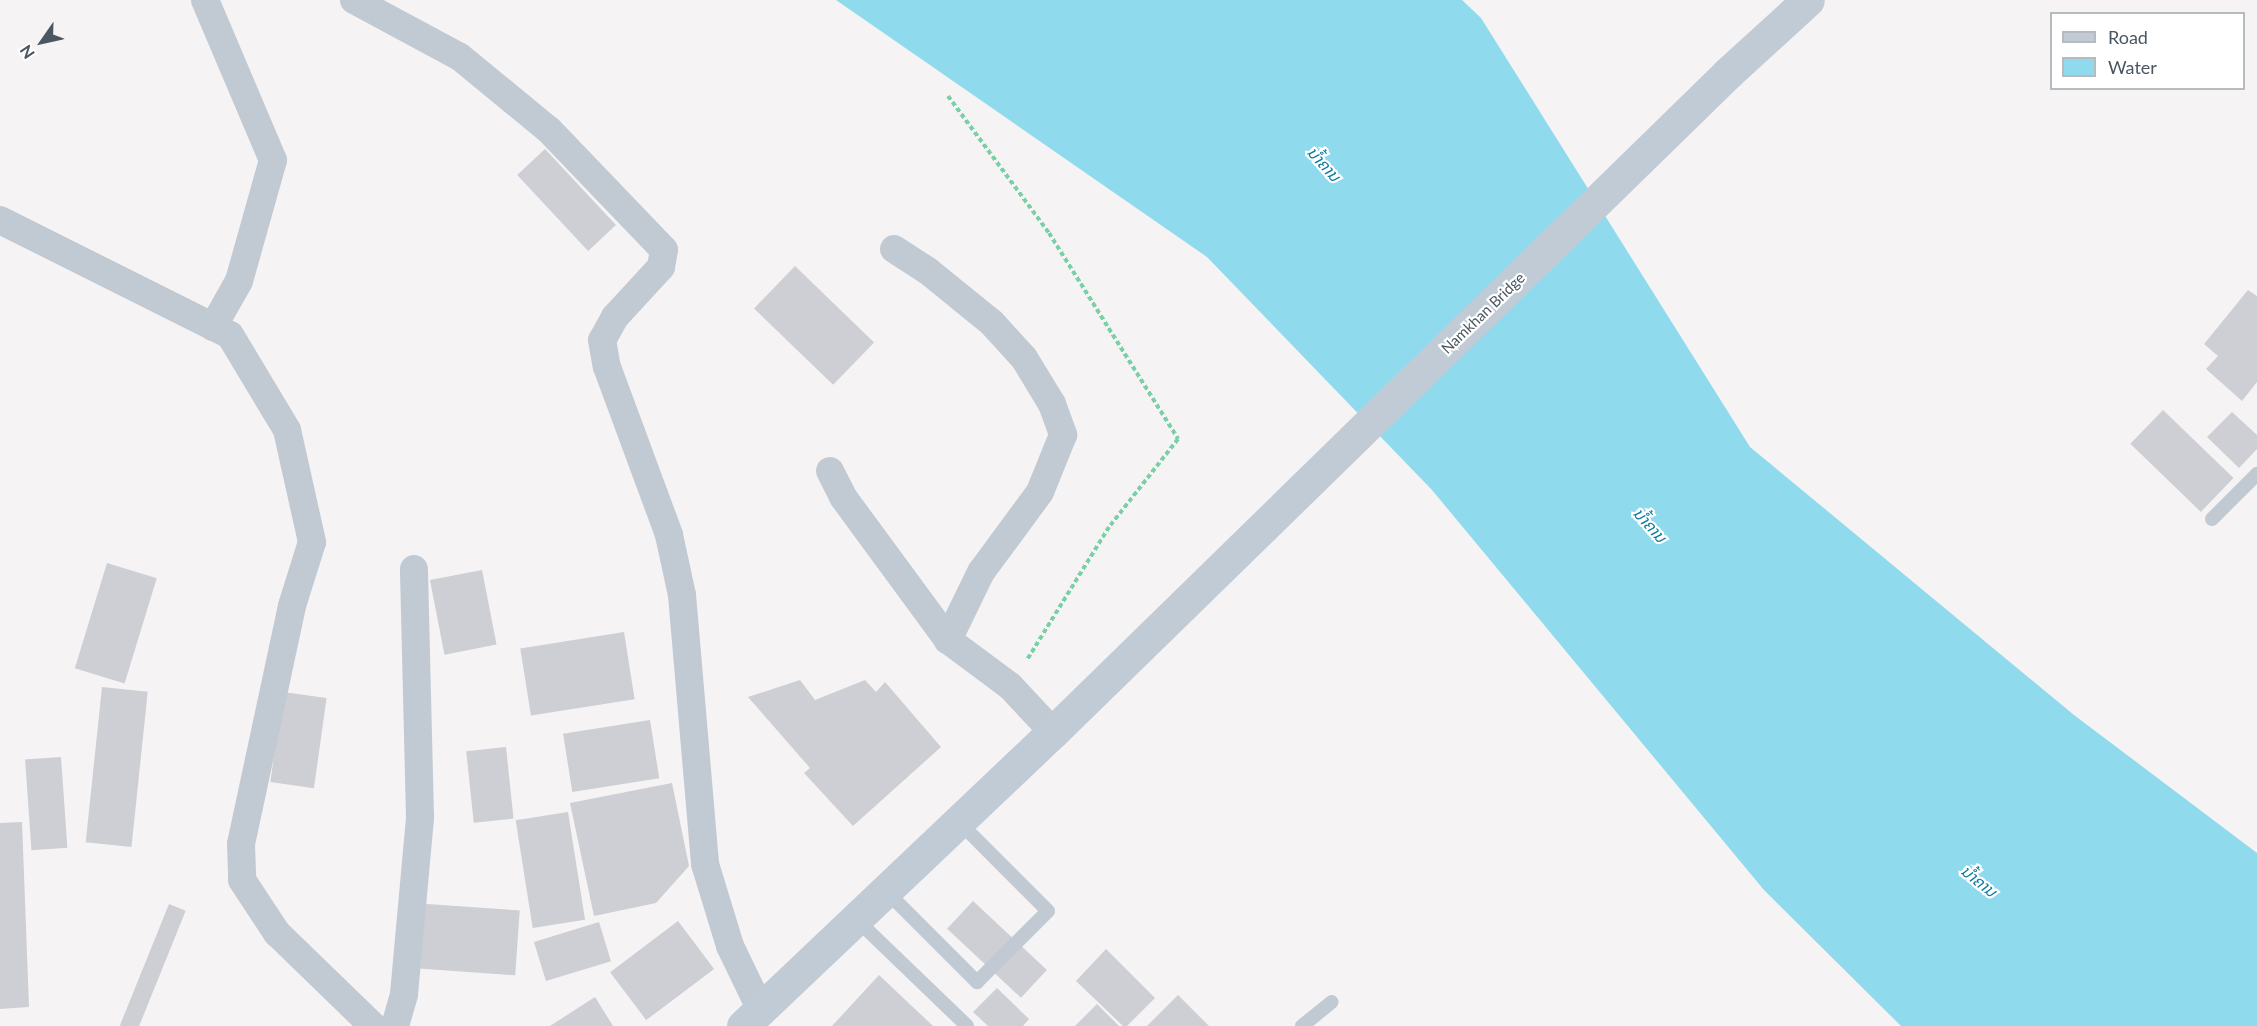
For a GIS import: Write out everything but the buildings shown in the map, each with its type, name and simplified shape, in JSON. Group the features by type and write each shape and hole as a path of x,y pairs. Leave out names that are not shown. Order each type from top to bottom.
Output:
{"main road":[{"name":"Namkhan Bridge","path":"752,1018 1053,732 1728,73 1808,0"}],"street":[{"path":"205,0 273,160 239,281 213,327"},
{"path":"354,0 460,57 549,130 664,250 661,267 615,317 602,340 608,367 669,535 682,595 705,864 752,1018"},
{"path":"0,220 230,335 287,430 312,542 292,606 241,844 242,880 277,933 373,1026"},
{"path":"894,249 928,271 992,323 1024,358 1052,404 1063,435 1040,492 981,572 948,640"},
{"path":"830,471 843,497 948,640 1010,686 1053,732"},
{"path":"395,1026 404,994 420,817 414,569"}],"lane":[{"path":"2212,519 2257,474"},
{"path":"886,891 977,982 1048,911 959,822"},
{"path":"856,919 967,1026"},
{"path":"1302,1026 1332,1002"}],"water":[{"name":"ນ້ຳຄານ","path":"836,0 1462,0 1481,18 1750,447 2074,715 2257,853 2257,1026 1901,1026 1764,890 1432,490 1207,257"}]}
